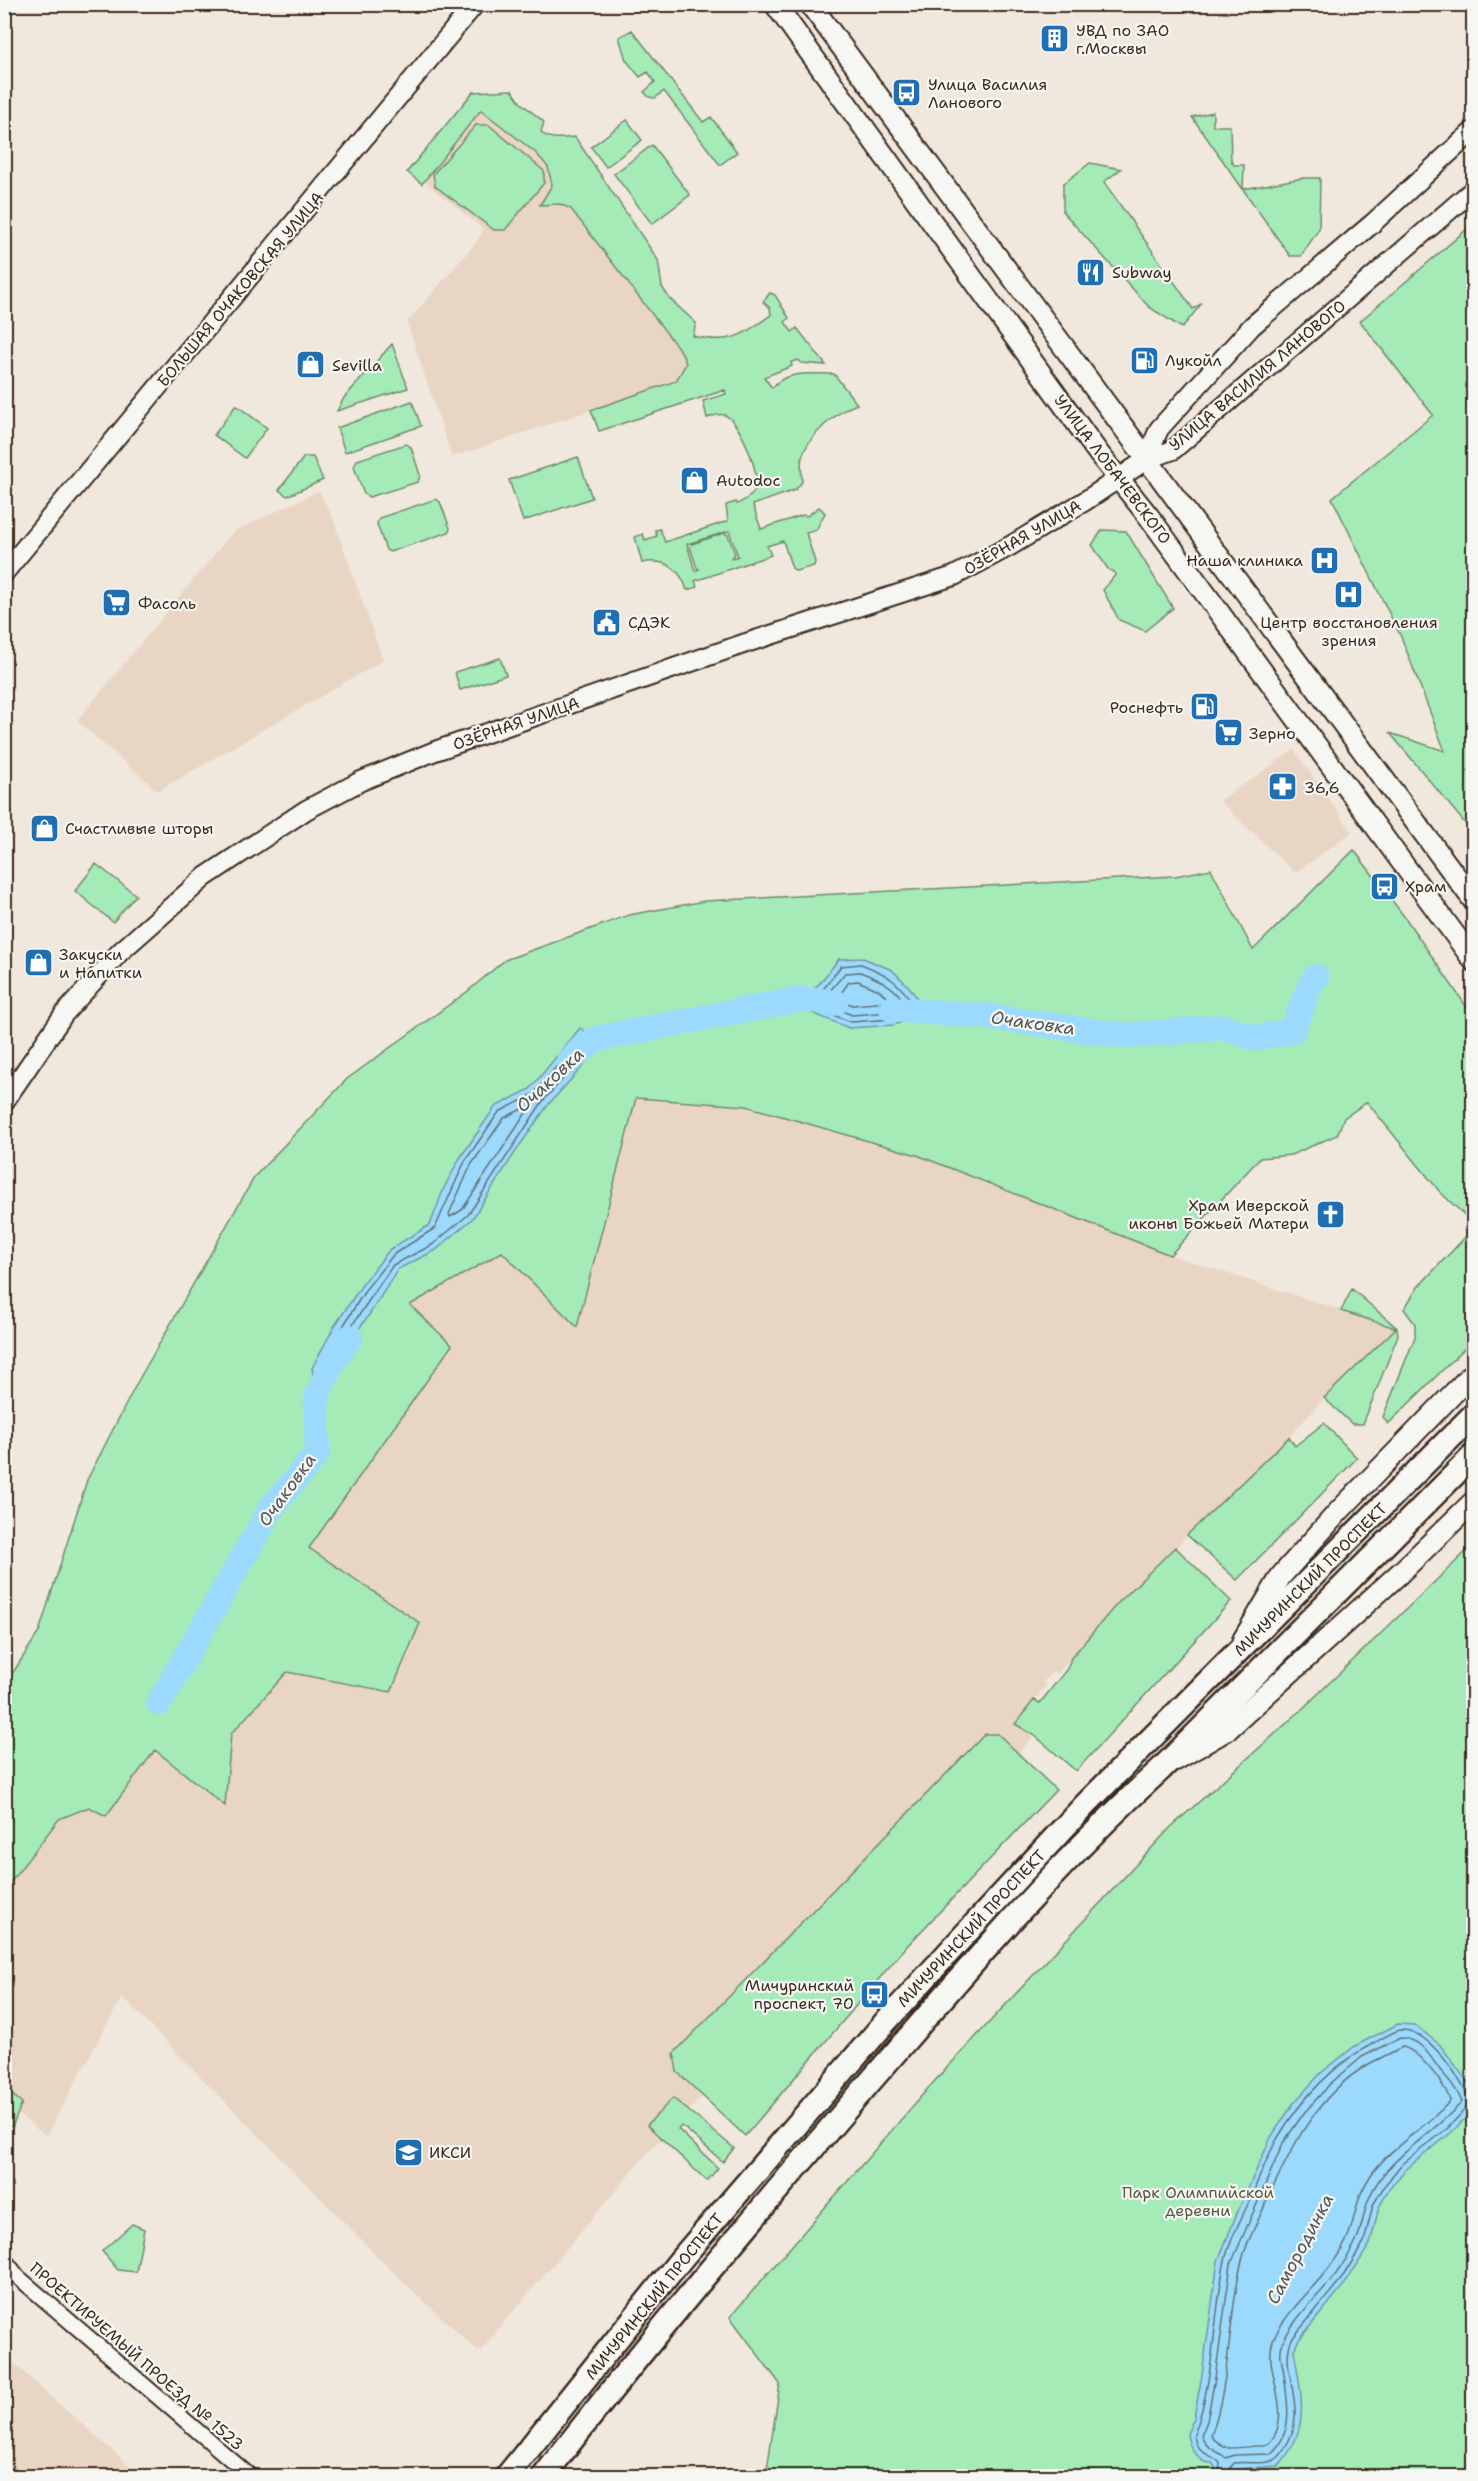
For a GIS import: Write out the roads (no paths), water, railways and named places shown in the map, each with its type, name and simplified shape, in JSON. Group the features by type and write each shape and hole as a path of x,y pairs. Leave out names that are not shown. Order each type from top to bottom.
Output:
{"main road":[{"name":"УЛИЦА ЛОБАЧЕВСКОГО","path":"775,4 1119,479 1150,518 1473,961"},
{"name":"УЛИЦА ЛОБАЧЕВСКОГО","path":"810,4 1473,901"},
{"path":"1233,1656 1281,1576 1339,1511 1473,1372"},
{"name":"МИЧУРИНСКИЙ ПРОСПЕКТ","path":"507,2476 682,2258 888,2019 1085,1804 1473,1414"},
{"name":"МИЧУРИНСКИЙ ПРОСПЕКТ","path":"544,2476 735,2238 976,1960 1116,1809 1161,1769 1473,1455"},
{"path":"1161,1769 1227,1730 1401,1572 1473,1501"}],"street":[{"name":"БОЛЬШАЯ ОЧАКОВСКАЯ УЛИЦА","path":"4,573 475,4"},
{"name":"УЛИЦА ВАСИЛИЯ ЛАНОВОГО","path":"1146,460 1159,429 1252,326 1373,223 1473,130"},
{"name":"УЛИЦА ВАСИЛИЯ ЛАНОВОГО","path":"1146,460 1173,450 1473,189"},
{"name":"ОЗЁРНАЯ УЛИЦА","path":"4,1102 64,1014 120,952 205,877 306,810 361,781 435,751 735,647 954,576 1010,546 1146,460"},
{"name":"ПРОЕКТИРУЕМЫЙ ПРОЕЗД № 1523","path":"4,2259 18,2277 250,2476"}],"water":[{"path":"863,958 892,970 910,988 927,1013 894,1025 849,1028 812,1013 802,999 820,983 839,959"},
{"path":"580,1028 595,1039 594,1054 548,1105 472,1219 436,1250 398,1269 369,1315 331,1366 317,1396 312,1368 334,1327 362,1285 390,1249 430,1225 444,1188 460,1158 495,1107 530,1089"},
{"name":"Самородинка","path":"1398,2024 1415,2025 1440,2045 1470,2085 1473,2110 1452,2132 1404,2171 1390,2188 1379,2207 1370,2244 1347,2281 1298,2341 1294,2350 1301,2397 1300,2425 1289,2452 1278,2466 1237,2469 1234,2476 1213,2476 1215,2467 1212,2463 1204,2462 1194,2452 1187,2434 1194,2418 1202,2375 1218,2261 1235,2218 1271,2137 1293,2104 1320,2074 1355,2046"}],"waterway":[{"name":"Очаковка","path":"892,1009 982,1016 1128,1036 1223,1027 1255,1038 1292,1031 1311,983 1316,977"},
{"name":"Очаковка","path":"569,1061 595,1039 802,999 835,1003"},
{"name":"Очаковка","path":"159,1703 272,1507 317,1454 317,1396 332,1364 350,1337"}],"place":[{"name":"УВД по ЗАО г.Москвы","path":"1055,39"},
{"name":"Улица Василия Ланового","path":"907,93"},
{"name":"Subway","path":"1091,272"},
{"name":"Лукойл","path":"1144,360"},
{"name":"Sevilla","path":"311,365"},
{"name":"Autodoc","path":"695,480"},
{"name":"Наша клиника","path":"1324,560"},
{"name":"Центр восстановления зрения","path":"1349,594"},
{"name":"Фасоль","path":"117,603"},
{"name":"СДЭК","path":"607,622"},
{"name":"Роснефть","path":"1204,707"},
{"name":"Зерно","path":"1228,733"},
{"name":"36,6","path":"1283,787"},
{"name":"Счастливые шторы","path":"44,828"},
{"name":"Храм","path":"1384,886"},
{"name":"Закуски и Напитки","path":"38,963"},
{"name":"Храм Иверской иконы Божьей Матери","path":"1330,1214"},
{"name":"Мичуринский проспект, 70","path":"875,1994"},
{"name":"ИКСИ","path":"408,2152"}],"park label":[{"name":"Парк Олимпийской деревни","path":"1198,2201"}]}
